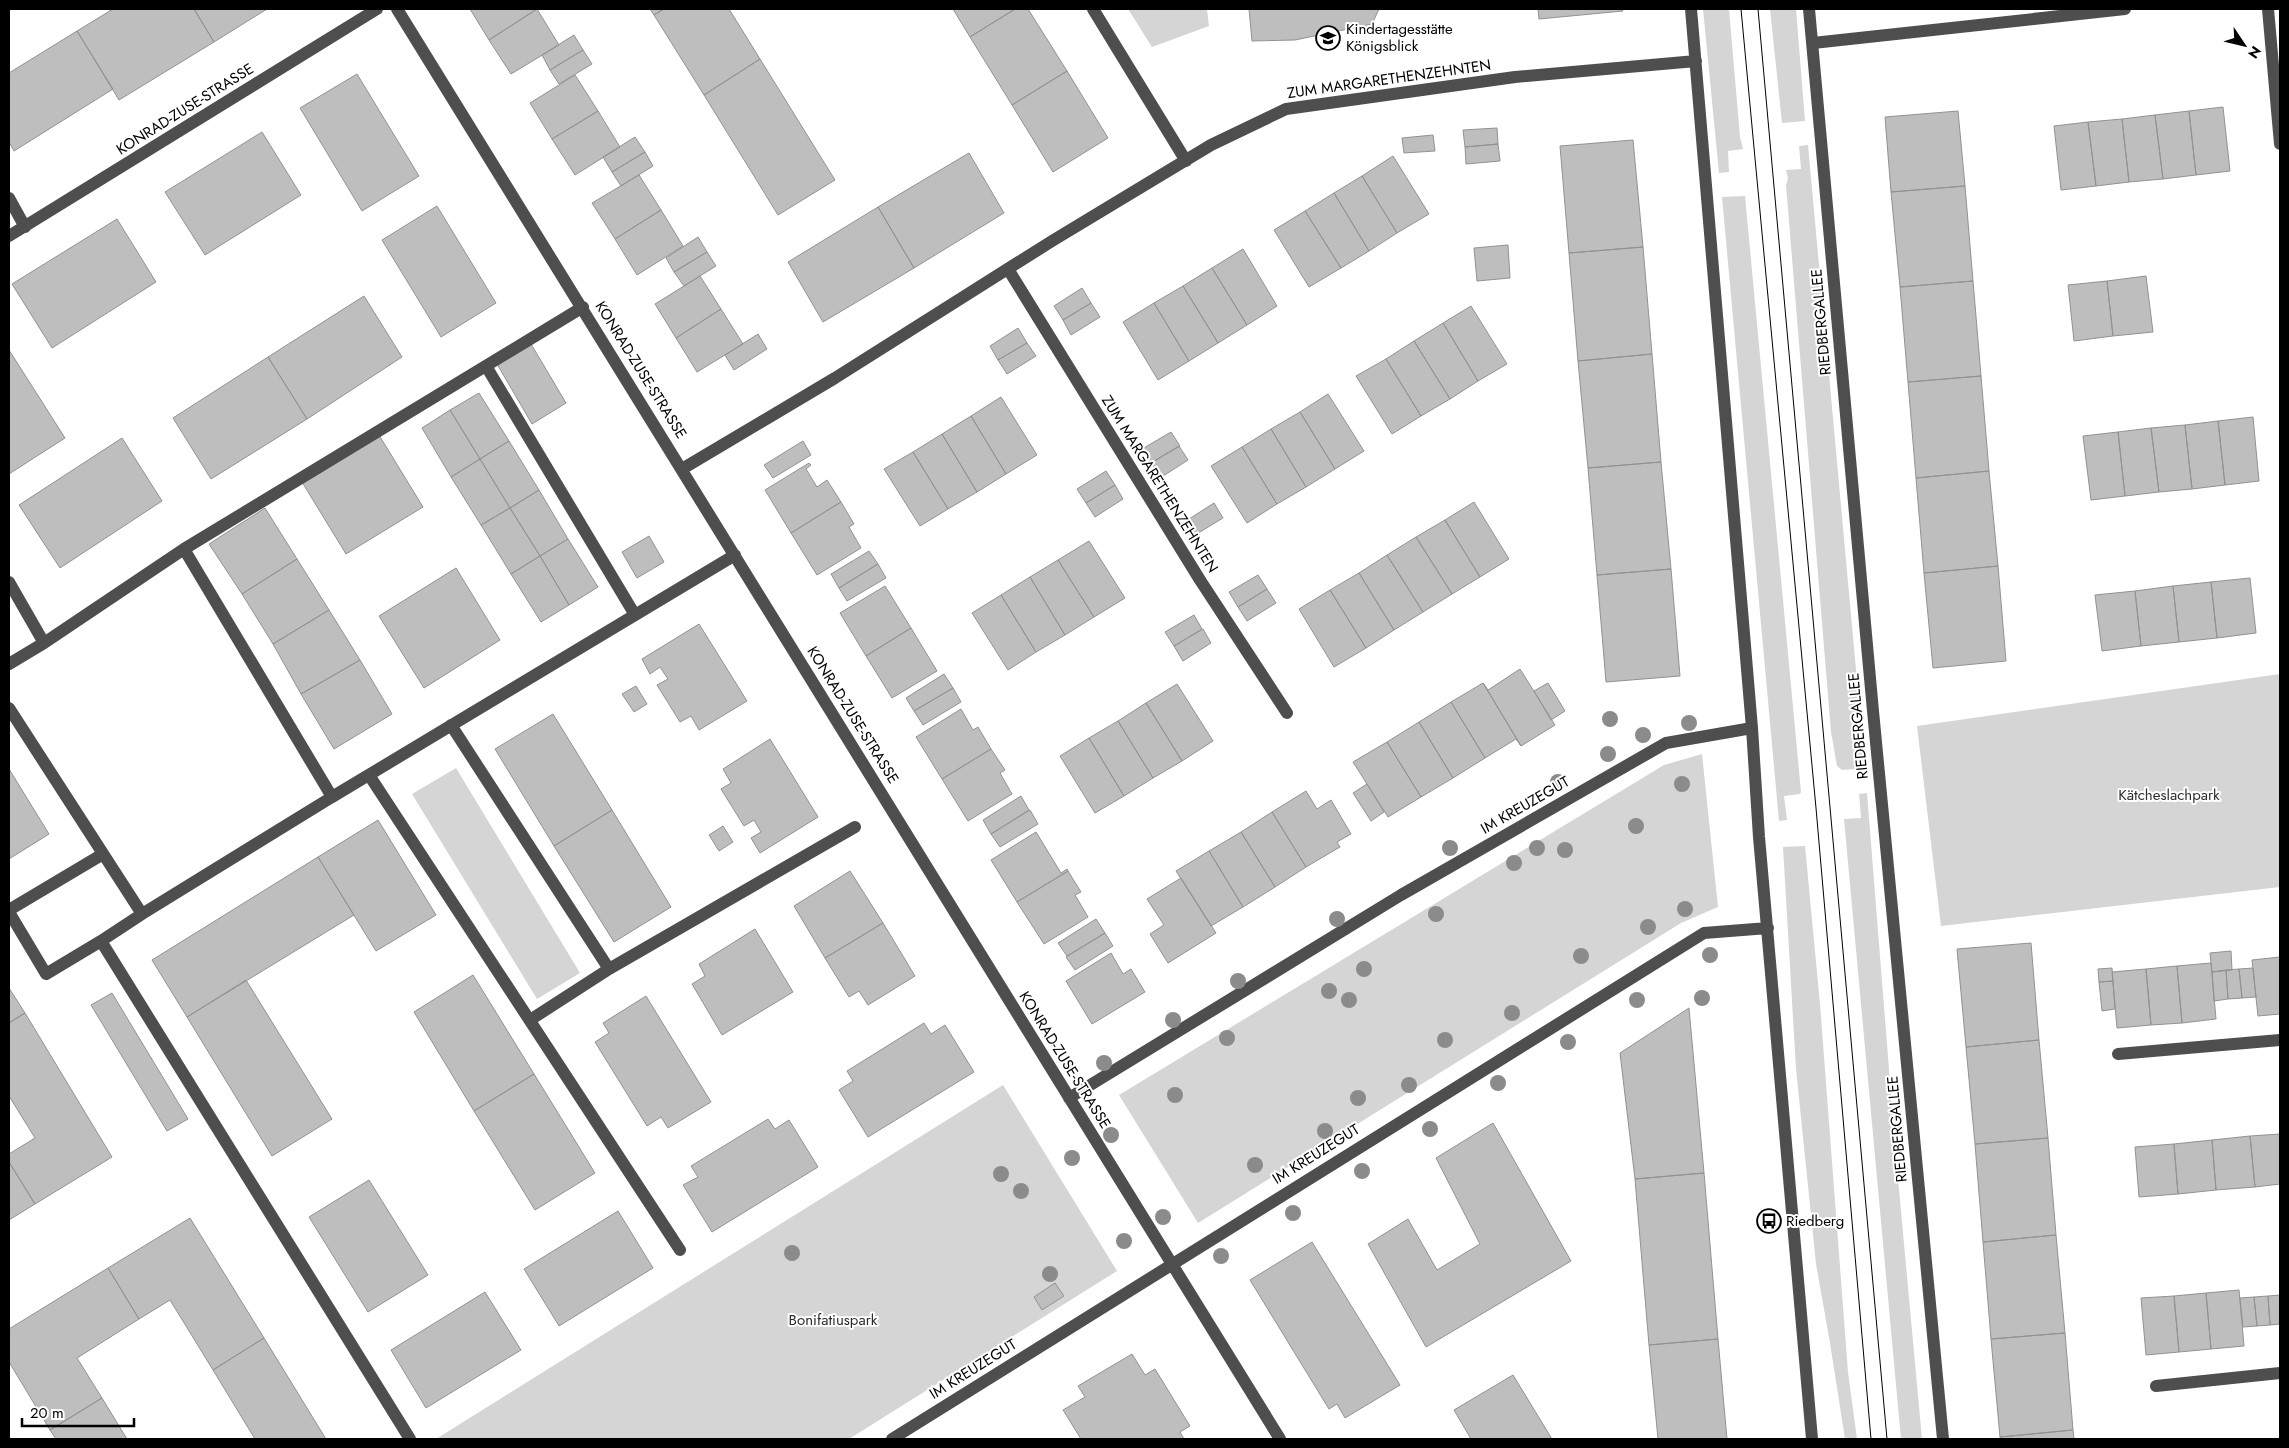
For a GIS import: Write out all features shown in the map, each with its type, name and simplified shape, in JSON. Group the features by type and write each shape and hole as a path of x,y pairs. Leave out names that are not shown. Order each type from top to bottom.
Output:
{"street":[{"name":"KONRAD-ZUSE-STRASSE","path":"9,236 377,9"},
{"name":"KONRAD-ZUSE-STRASSE","path":"397,9 583,306 1280,1439"},
{"path":"1092,9 1186,161"},
{"path":"1692,9 1752,728 1759,837 1812,1439"},
{"name":"RIEDBERGALLEE","path":"1809,9 1871,691 1943,1439"},
{"path":"1813,43 2125,9"},
{"path":"2268,9 2280,144"},
{"name":"ZUM MARGARETHENZEHNTEN","path":"682,469 835,378 1052,241 1211,145 1286,108 1515,77 1696,60"},
{"path":"9,198 24,227"},
{"name":"ZUM MARGARETHENZEHNTEN","path":"1008,269 1200,580 1287,713"},
{"path":"9,664 44,643 184,549 583,306"},
{"path":"486,366 636,615"},
{"path":"184,549 332,798"},
{"path":"103,854 9,911 46,974 368,775 735,555"},
{"path":"10,588 44,643"},
{"path":"9,708 142,914"},
{"path":"452,725 609,969"},
{"name":"IM KREUZEGUT","path":"1069,1098 1401,895 1666,743 1752,728"},
{"path":"368,775 680,1250"},
{"path":"530,1020 609,969 855,828"},
{"name":"IM KREUZEGUT","path":"892,1439 1704,933 1768,928"},
{"path":"101,941 410,1439"},
{"path":"2118,1054 2280,1040"},
{"path":"2156,1386 2280,1373"}],"green space":[{"path":"1128,9 1207,9 1209,26 1152,47"},
{"path":"1703,9 1729,9 1740,137 1743,149 1728,151 1729,172 1719,173"},
{"path":"1770,9 1796,9 1805,121 1782,123"},
{"path":"1808,145 1865,768 1842,770 1837,766 1831,732 1786,185 1788,178 1786,170 1801,169 1799,146"},
{"path":"1745,196 1801,792 1800,794 1784,796 1787,820 1779,821 1722,197"},
{"name":"Kätcheslachpark","path":"2280,674 2280,887 1941,926 1917,726"},
{"path":"1702,754 1718,907 1681,923 1198,1223 1119,1095 1664,765"},
{"path":"456,768 580,973 537,999 412,794"},
{"path":"1867,793 1896,1157 1922,1439 1901,1439 1844,819 1861,818 1859,794"},
{"path":"1805,846 1820,1004 1848,1372 1857,1439 1845,1439 1816,1264 1796,1069 1783,847"},
{"name":"Bonifatiuspark","path":"1003,1085 1117,1271 849,1439 436,1439"}],"building":[{"path":"113,9 194,9 214,42 119,100 77,31"},
{"path":"194,9 267,9 214,42"},
{"path":"470,9 537,9 489,40"},
{"path":"537,9 559,45 511,74 489,40"},
{"path":"650,9 664,9 654,15"},
{"path":"664,9 729,9 760,59 704,95 654,15"},
{"path":"953,9 1015,9 970,37"},
{"path":"1015,9 1028,9 1067,71 1012,105 970,37"},
{"path":"1249,9 1379,9 1372,24 1295,40 1252,41"},
{"path":"1538,9 1622,9 1623,11 1539,19"},
{"path":"77,31 113,89 14,151 9,142 9,73"},
{"path":"574,35 583,50 550,70 542,55"},
{"path":"583,50 592,64 559,84 550,70"},
{"path":"760,59 835,180 778,215 704,95"},
{"path":"1067,71 1108,138 1053,172 1012,105"},
{"path":"357,74 419,176 362,211 300,108"},
{"path":"575,75 598,111 552,139 530,103"},
{"path":"2223,107 2230,171 2196,175 2189,111"},
{"path":"598,111 620,147 575,175 552,139"},
{"path":"1958,111 1965,186 1891,192 1885,117"},
{"path":"2189,111 2196,175 2163,179 2155,115"},
{"path":"2155,115 2163,179 2129,182 2122,119"},
{"path":"2122,119 2129,182 2096,186 2088,122"},
{"path":"2088,122 2096,186 2061,190 2054,126"},
{"path":"1497,128 1498,144 1465,147 1463,130"},
{"path":"262,132 301,195 205,255 165,192"},
{"path":"1433,135 1435,151 1404,153 1402,138"},
{"path":"635,137 645,152 612,172 603,157"},
{"path":"1633,140 1643,247 1569,253 1560,146"},
{"path":"1498,144 1500,161 1466,164 1465,147"},
{"path":"645,152 653,166 621,186 612,172"},
{"path":"969,153 1004,213 914,268 878,207"},
{"path":"1393,156 1429,214 1397,233 1362,176"},
{"path":"639,175 661,210 615,239 592,203"},
{"path":"1362,176 1397,233 1369,251 1334,193"},
{"path":"1965,186 1973,281 1900,287 1891,192"},
{"path":"1334,193 1369,251 1341,268 1305,211"},
{"path":"437,206 496,303 441,337 382,240"},
{"path":"878,207 914,268 823,322 788,262"},
{"path":"661,210 683,246 637,275 615,239"},
{"path":"1305,211 1341,268 1309,287 1274,230"},
{"path":"117,219 156,282 52,348 12,284"},
{"path":"698,237 707,252 674,272 666,258"},
{"path":"1508,245 1510,278 1477,281 1474,248"},
{"path":"1643,247 1652,354 1578,361 1569,253"},
{"path":"1243,249 1277,306 1247,325 1212,268"},
{"path":"707,252 716,266 684,286 674,272"},
{"path":"1212,268 1247,325 1218,343 1183,286"},
{"path":"700,276 721,309 676,338 655,304"},
{"path":"2146,276 2153,332 2113,336 2107,281"},
{"path":"1973,281 1981,376 1908,382 1900,287"},
{"path":"2107,281 2113,336 2074,341 2068,285"},
{"path":"1183,286 1218,343 1189,361 1154,303"},
{"path":"1082,288 1091,303 1063,320 1054,306"},
{"path":"364,296 402,357 307,419 268,357"},
{"path":"1091,303 1100,317 1071,335 1063,320"},
{"path":"1154,303 1189,361 1158,380 1123,322"},
{"path":"1471,306 1507,364 1478,381 1443,323"},
{"path":"721,309 743,344 697,372 676,338"},
{"path":"1443,323 1478,381 1450,399 1414,341"},
{"path":"1018,328 1027,343 998,360 990,346"},
{"path":"758,334 767,349 734,370 725,355"},
{"path":"1414,341 1450,399 1421,416 1386,359"},
{"path":"1027,343 1036,356 1007,374 998,360"},
{"path":"531,344 566,403 532,424 497,364"},
{"path":"9,350 65,438 9,474"},
{"path":"1652,354 1661,462 1588,468 1578,361"},
{"path":"268,357 307,419 211,479 173,418"},
{"path":"1386,359 1421,416 1392,434 1356,376"},
{"path":"1981,376 1989,471 1916,478 1908,382"},
{"path":"479,393 509,441 480,459 450,410"},
{"path":"1328,394 1364,451 1335,469 1300,412"},
{"path":"1001,397 1037,455 1006,474 971,416"},
{"path":"450,410 480,459 451,477 422,428"},
{"path":"1300,412 1335,469 1306,487 1271,429"},
{"path":"971,416 1006,474 977,492 942,434"},
{"path":"2253,417 2259,481 2225,485 2218,421"},
{"path":"2218,421 2225,485 2192,489 2185,425"},
{"path":"2185,425 2192,489 2159,492 2151,428"},
{"path":"2151,428 2159,492 2125,496 2118,432"},
{"path":"1271,429 1306,487 1277,504 1242,447"},
{"path":"1171,432 1180,446 1151,463 1142,449"},
{"path":"2118,432 2125,496 2091,500 2083,436"},
{"path":"942,434 977,492 948,509 913,452"},
{"path":"379,435 423,507 346,554 302,482"},
{"path":"122,438 162,501 60,568 19,505"},
{"path":"509,441 539,490 510,508 480,459"},
{"path":"803,441 811,455 773,478 764,465"},
{"path":"1179,446 1188,460 1160,478 1151,463"},
{"path":"1242,447 1277,504 1247,523 1211,466"},
{"path":"913,452 948,509 920,526 884,469"},
{"path":"480,459 510,508 481,525 451,477"},
{"path":"1661,462 1671,569 1597,575 1588,468"},
{"path":"809,463 811,465 806,469 817,487 827,480 841,502 791,533 765,490"},
{"path":"1106,471 1115,485 1086,503 1077,489"},
{"path":"1989,471 1998,566 1924,573 1916,478"},
{"path":"1115,485 1123,499 1095,517 1086,503"},
{"path":"539,490 568,539 540,556 510,508"},
{"path":"841,502 854,524 849,527 861,548 817,575 791,533"},
{"path":"1474,502 1509,559 1480,577 1445,520"},
{"path":"1214,503 1223,518 1195,535 1186,521"},
{"path":"265,508 297,559 242,594 209,544"},
{"path":"510,508 540,556 511,574 481,525"},
{"path":"1445,520 1480,577 1452,594 1416,537"},
{"path":"649,536 664,562 637,578 622,552"},
{"path":"1416,537 1452,594 1423,612 1387,555"},
{"path":"568,539 598,587 569,605 540,556"},
{"path":"1089,541 1125,598 1094,617 1058,560"},
{"path":"869,551 878,564 839,588 831,574"},
{"path":"1387,555 1423,612 1394,630 1359,573"},
{"path":"540,556 569,605 541,622 511,574"},
{"path":"297,559 329,610 273,644 242,594"},
{"path":"1058,560 1094,617 1065,635 1030,577"},
{"path":"878,564 886,578 847,601 839,588"},
{"path":"1998,566 2006,661 1933,668 1924,573"},
{"path":"456,568 500,640 424,688 379,616"},
{"path":"1671,569 1680,676 1606,682 1597,575"},
{"path":"1359,573 1394,630 1366,648 1330,590"},
{"path":"1258,575 1267,589 1238,607 1229,592"},
{"path":"1030,577 1065,635 1036,652 1001,595"},
{"path":"2250,578 2256,633 2217,638 2211,582"},
{"path":"2211,582 2217,638 2179,642 2173,586"},
{"path":"885,586 911,628 866,656 840,613"},
{"path":"2173,586 2179,642 2141,646 2135,591"},
{"path":"1267,589 1276,603 1247,621 1238,607"},
{"path":"1330,590 1366,648 1334,667 1299,609"},
{"path":"2135,591 2141,646 2102,651 2095,595"},
{"path":"1001,595 1036,652 1008,670 972,613"},
{"path":"329,610 360,660 301,694 273,644"},
{"path":"1194,615 1202,629 1174,646 1165,632"},
{"path":"699,624 747,701 699,730 691,716 680,722 657,685 668,679 660,667 650,674 642,659"},
{"path":"911,628 937,671 892,698 866,656"},
{"path":"1203,629 1211,643 1183,661 1174,646"},
{"path":"360,660 392,714 334,749 301,694"},
{"path":"1520,669 1555,725 1521,746 1483,683 1488,690"},
{"path":"944,674 953,688 914,711 906,698"},
{"path":"1483,683 1521,746 1516,739 1485,758 1451,702"},
{"path":"1548,683 1565,711 1551,720 1534,691"},
{"path":"1177,684 1213,741 1182,761 1146,703"},
{"path":"636,686 647,704 634,712 622,694"},
{"path":"953,688 961,702 923,725 914,711"},
{"path":"1451,702 1485,758 1453,778 1419,722"},
{"path":"1146,703 1182,761 1153,778 1118,721"},
{"path":"961,709 973,730 978,727 991,749 942,779 916,737"},
{"path":"553,714 612,810 554,846 495,749"},
{"path":"1118,721 1153,778 1124,796 1089,738"},
{"path":"1419,722 1453,778 1421,797 1387,742"},
{"path":"1089,738 1124,796 1095,813 1060,756"},
{"path":"770,739 818,817 760,853 751,838 761,832 754,820 744,826 721,789 731,783 723,769"},
{"path":"1387,742 1421,797 1388,817 1353,762"},
{"path":"991,749 1005,770 1000,773 1012,794 968,821 942,779"},
{"path":"9,769 49,834 9,859"},
{"path":"1367,784 1384,812 1371,821 1353,793"},
{"path":"1306,791 1317,809 1331,800 1351,834 1337,842 1340,847 1306,867 1272,812"},
{"path":"1021,796 1029,810 991,834 983,820"},
{"path":"612,810 671,907 614,942 554,846"},
{"path":"1030,810 1038,824 1000,847 991,834"},
{"path":"1272,812 1306,867 1275,887 1241,832"},
{"path":"378,820 436,915 376,951 318,857"},
{"path":"723,826 733,842 719,851 709,835"},
{"path":"1036,832 1061,873 1067,869 1068,871 1017,902 991,860"},
{"path":"1241,832 1275,887 1243,907 1209,851"},
{"path":"1209,851 1243,907 1211,926 1176,871"},
{"path":"318,857 354,915 187,1017 152,960"},
{"path":"850,871 883,923 825,958 794,906"},
{"path":"1068,871 1081,892 1075,895 1088,917 1044,944 1017,902"},
{"path":"1181,878 1216,933 1168,963 1150,934 1164,925 1147,899"},
{"path":"1096,919 1105,933 1067,956 1058,943"},
{"path":"883,923 915,976 868,1005 859,991 849,997 825,958"},
{"path":"755,929 793,992 722,1035 692,984 705,976 699,964"},
{"path":"1105,933 1113,946 1075,970 1066,957"},
{"path":"2031,943 2039,1040 1966,1047 1957,949"},
{"path":"2231,951 2232,970 2212,972 2210,953"},
{"path":"1111,953 1123,974 1131,969 1145,992 1092,1024 1066,981"},
{"path":"2280,957 2280,1014 2258,1016 2252,960"},
{"path":"2211,963 2216,1019 2182,1023 2177,966"},
{"path":"2177,966 2182,1023 2151,1025 2146,969"},
{"path":"2112,968 2113,981 2099,982 2098,969"},
{"path":"2253,968 2256,997 2242,998 2239,969"},
{"path":"2146,969 2151,1025 2117,1028 2112,972"},
{"path":"2239,969 2242,998 2228,999 2226,970"},
{"path":"2226,970 2228,999 2214,1001 2212,972"},
{"path":"473,975 534,1074 474,1111 414,1012"},
{"path":"246,980 332,1119 272,1156 187,1017"},
{"path":"2113,981 2115,1009 2102,1011 2099,982"},
{"path":"9,988 25,1013 9,1023"},
{"path":"112,993 188,1119 167,1131 91,1005"},
{"path":"646,996 711,1102 668,1128 661,1117 647,1126 595,1042 609,1033 603,1023"},
{"path":"1689,1008 1704,1173 1635,1179 1620,1053"},
{"path":"25,1013 112,1157 35,1204 9,1162 9,1154 35,1138 9,1096 9,1023"},
{"path":"924,1023 931,1034 945,1025 974,1072 868,1137 839,1090 853,1081 847,1071"},
{"path":"2039,1040 2048,1138 1975,1144 1966,1047"},
{"path":"534,1074 595,1173 535,1210 474,1111"},
{"path":"768,1119 775,1129 789,1120 818,1167 712,1232 683,1185 698,1177 691,1166"},
{"path":"1493,1123 1571,1261 1426,1347 1368,1244 1408,1219 1437,1270 1480,1244 1436,1158"},
{"path":"2280,1134 2280,1184 2255,1187 2250,1136"},
{"path":"2250,1136 2255,1187 2216,1190 2212,1140"},
{"path":"2048,1138 2056,1235 1983,1242 1975,1144"},
{"path":"2212,1140 2216,1190 2178,1194 2174,1144"},
{"path":"2174,1144 2178,1194 2139,1197 2135,1147"},
{"path":"9,1162 35,1204 9,1220"},
{"path":"1704,1173 1718,1339 1649,1345 1635,1179"},
{"path":"369,1180 428,1275 368,1312 309,1217"},
{"path":"618,1211 653,1268 559,1326 524,1269"},
{"path":"190,1218 264,1338 213,1370 170,1300 139,1319 108,1268"},
{"path":"2056,1235 2065,1333 1991,1339 1983,1242"},
{"path":"1312,1242 1400,1385 1345,1418 1337,1404 1329,1409 1250,1280"},
{"path":"108,1268 139,1319 77,1358 102,1398 50,1430 9,1362 9,1329"},
{"path":"1055,1283 1064,1296 1042,1310 1034,1297"},
{"path":"2239,1290 2244,1346 2211,1349 2206,1293"},
{"path":"485,1292 521,1350 426,1408 391,1350"},
{"path":"2206,1293 2211,1349 2179,1352 2174,1296"},
{"path":"2280,1295 2280,1324 2270,1325 2268,1296"},
{"path":"2174,1296 2179,1352 2146,1355 2141,1298"},
{"path":"2268,1296 2270,1325 2257,1326 2254,1297"},
{"path":"2254,1297 2257,1326 2243,1327 2240,1298"},
{"path":"2065,1333 2073,1430 2000,1437 1991,1339"},
{"path":"264,1338 326,1439 255,1439 213,1370"},
{"path":"1718,1339 1727,1439 1658,1439 1649,1345"},
{"path":"1132,1354 1145,1375 1155,1369 1190,1426 1180,1432 1184,1439 1081,1439 1063,1410 1085,1397 1078,1386"},
{"path":"1513,1375 1552,1439 1471,1439 1454,1410"},
{"path":"102,1398 127,1439 56,1439 50,1430"},
{"path":"2073,1430 2074,1439 2000,1439 2000,1437"}],"tram line":[{"path":"1741,9 1816,808 1871,1439"},
{"path":"1758,9 1887,1439"}],"place":[{"name":"Kindertagesstätte Königsblick","path":"1328,38"},
{"name":"Riedberg","path":"1769,1221"}]}
